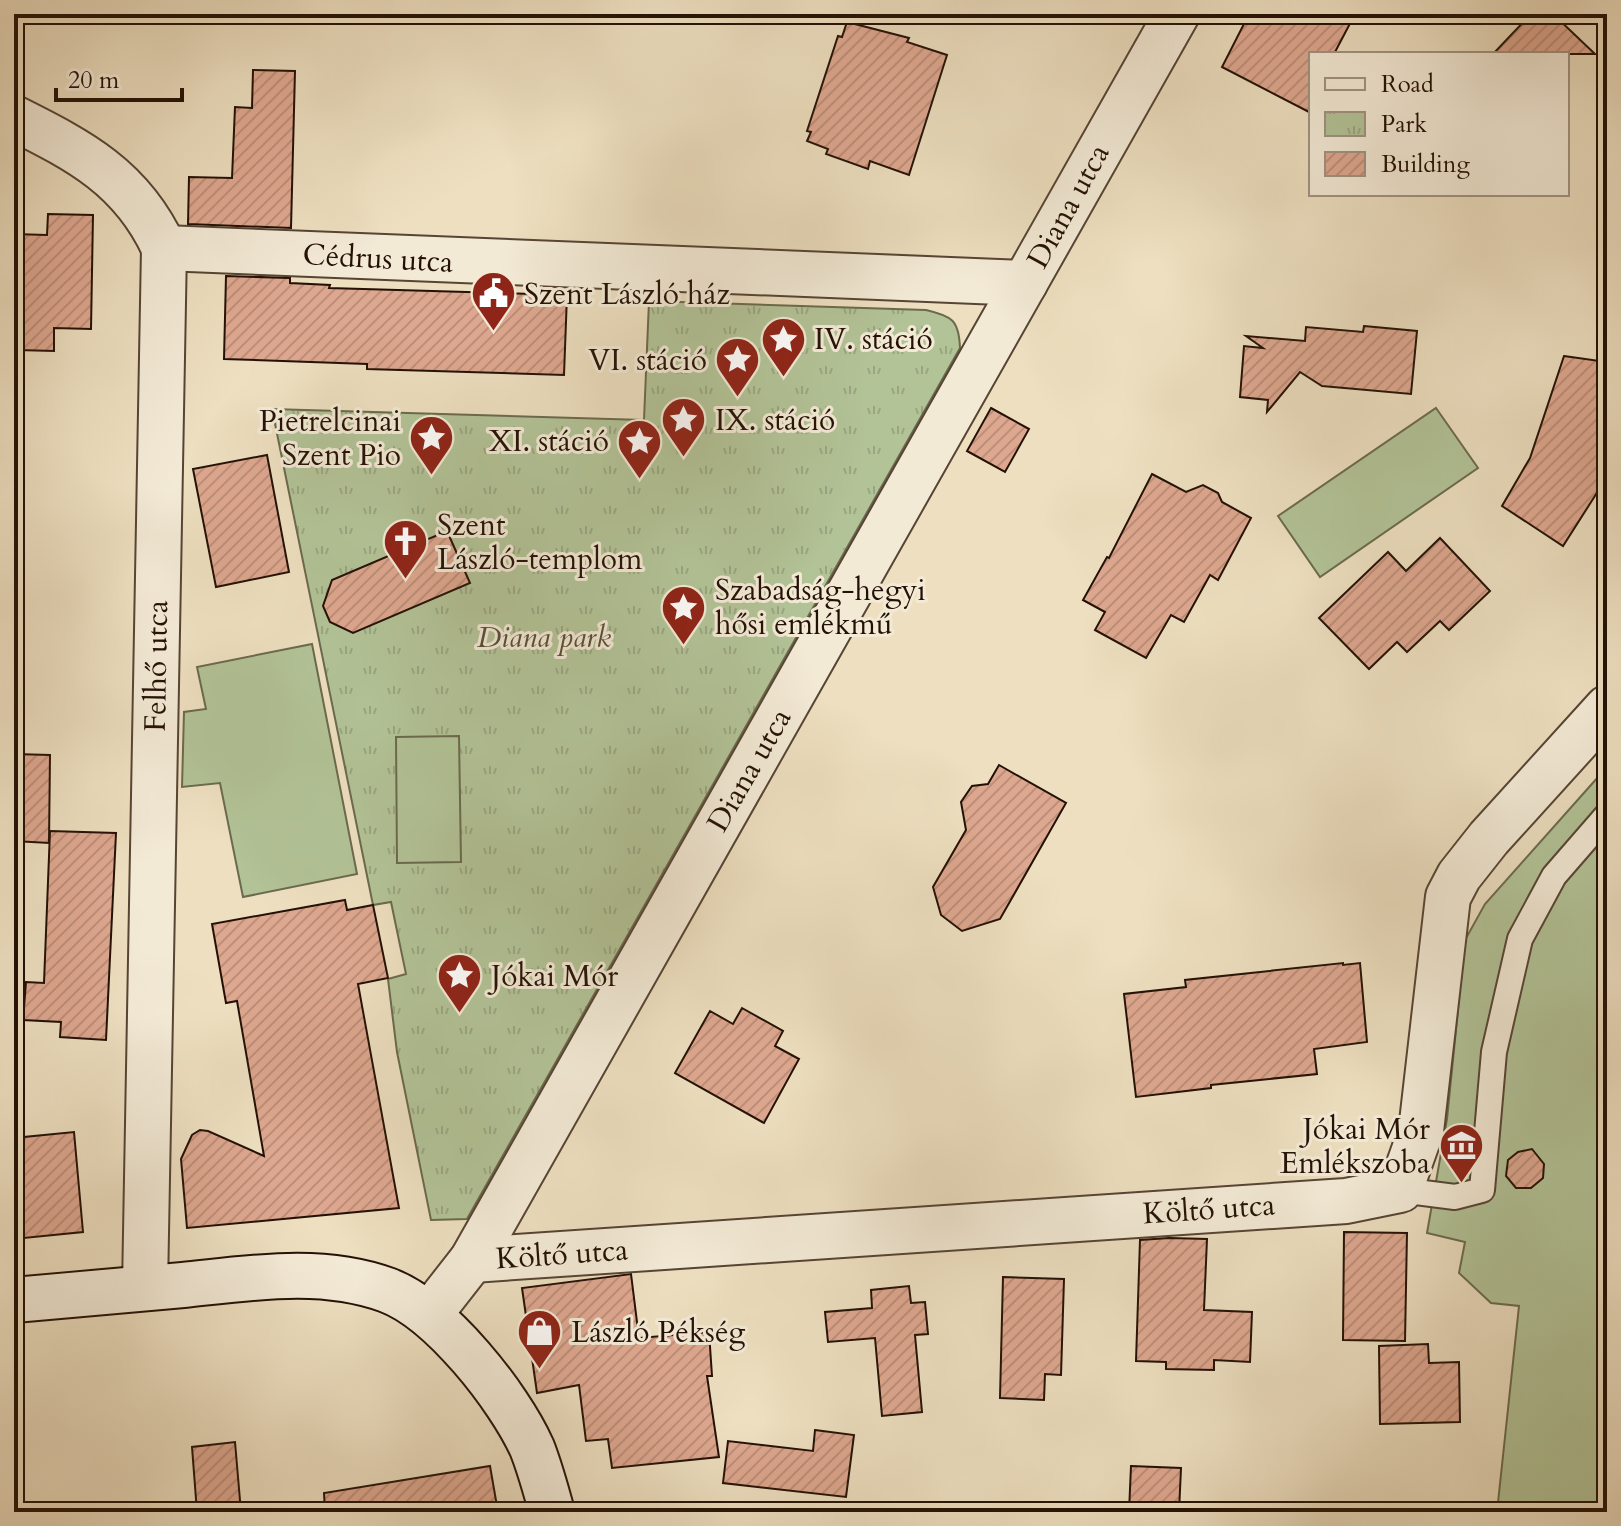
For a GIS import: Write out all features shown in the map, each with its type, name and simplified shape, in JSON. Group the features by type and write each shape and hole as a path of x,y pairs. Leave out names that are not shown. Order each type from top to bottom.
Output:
{"street":[{"name":"Diana utca","path":"429,1315 472,1260 1177,14"},
{"path":"14,118 78,151 105,170 153,224 164,248"},
{"name":"Cédrus utca","path":"164,248 1025,283"},
{"name":"Felhő utca","path":"145,1288 164,248"},
{"path":"1400,1190 1421,1131 1448,897 1459,876 1489,838 1607,708"},
{"name":"Költő utca","path":"472,1260 1346,1201 1400,1190"},
{"path":"14,1300 291,1274 342,1279 388,1291 429,1315 459,1345 512,1412 532,1449 557,1511"}],"lane":[{"path":"1400,1190 1455,1197 1482,1190 1494,1052 1520,939 1554,876 1607,815"}],"green space":[{"name":"Diana park","path":"649,301 926,310 948,317 956,325 960,348 467,1219 431,1220 397,1052 388,979 406,974 391,902 373,905 272,409 644,420"},
{"path":"1436,408 1478,468 1320,577 1278,516"},
{"path":"312,644 357,874 243,897 220,783 182,787 184,712 206,709 197,667"},
{"path":"459,736 461,862 397,863 396,737"},
{"path":"1607,767 1607,1512 1497,1512 1519,1306 1491,1303 1459,1273 1465,1242 1427,1233 1447,1119 1465,940 1485,904"}],"building":[{"path":"1249,14 1355,14 1335,52 1309,52 1309,112 1222,67"},
{"path":"1531,14 1553,14 1595,54 1569,52 1495,52"},
{"path":"847,22 909,38 907,42 947,55 909,175 870,161 868,169 826,154 828,149 807,141 811,132 807,131 838,36 842,37"},
{"path":"253,70 295,71 291,228 188,224 189,177 232,178 235,107 252,108"},
{"path":"48,214 93,215 91,329 54,328 54,351 17,350 17,332 14,332 14,234 47,235"},
{"path":"226,276 290,278 290,283 330,285 329,288 567,295 564,375 367,369 367,364 224,359"},
{"path":"1364,326 1417,331 1411,394 1322,386 1300,372 1267,412 1268,400 1240,397 1244,346 1263,348 1246,336 1305,341 1306,327 1363,332"},
{"path":"1564,356 1607,362 1607,477 1563,546 1502,506 1530,458"},
{"path":"991,408 1029,429 1005,472 967,451"},
{"path":"267,455 289,572 216,587 193,469"},
{"path":"1152,474 1186,492 1203,485 1218,493 1222,502 1251,518 1218,580 1210,575 1184,622 1171,615 1146,658 1095,630 1105,612 1083,600 1109,558"},
{"name":"Szent László-templom","path":"447,531 470,583 353,633 330,622 323,606 332,580"},
{"path":"1440,538 1490,591 1449,630 1440,621 1407,652 1397,642 1369,669 1319,618 1388,552 1406,571"},
{"path":"14,754 50,755 49,843 14,841"},
{"path":"999,765 1066,803 1000,919 962,931 941,915 933,887 966,830 961,802 972,786 988,784"},
{"path":"50,831 116,833 106,1040 60,1037 61,1022 23,1020 26,982 44,983"},
{"path":"345,900 347,910 373,905 388,978 358,984 399,1208 187,1228 181,1159 192,1135 200,1130 208,1131 264,1156 237,1001 226,1003 212,924"},
{"path":"1360,963 1367,1042 1314,1049 1317,1074 1211,1085 1211,1088 1136,1097 1124,994 1186,987 1185,980"},
{"path":"742,1008 783,1031 775,1046 799,1059 764,1123 675,1073 710,1011 733,1024"},
{"path":"74,1132 83,1232 14,1239 14,1138"},
{"path":"1532,1149 1544,1164 1543,1178 1531,1188 1516,1188 1506,1176 1508,1160 1518,1152"},
{"path":"1344,1232 1407,1233 1405,1341 1343,1340"},
{"path":"1207,1239 1204,1310 1252,1312 1250,1362 1214,1360 1214,1370 1166,1369 1166,1362 1136,1361 1140,1240"},
{"path":"631,1274 639,1338 709,1332 712,1376 707,1376 719,1457 612,1468 608,1439 586,1441 579,1385 537,1393 522,1288"},
{"path":"1003,1277 1064,1279 1061,1375 1045,1374 1044,1400 1000,1398"},
{"path":"909,1286 911,1303 925,1302 928,1334 915,1335 922,1412 882,1416 875,1338 828,1342 825,1312 872,1308 871,1290"},
{"path":"1428,1344 1429,1363 1459,1362 1460,1422 1380,1424 1379,1346"},
{"path":"815,1430 854,1435 846,1497 723,1483 728,1441 813,1451"},
{"path":"235,1442 241,1512 197,1512 192,1447"},
{"path":"490,1466 498,1512 325,1512 324,1493"},
{"path":"1131,1466 1181,1468 1179,1512 1129,1512"}],"place":[{"name":"Szent László ház","path":"493,333"},
{"name":"IV. stáció","path":"783,378"},
{"name":"VI. stáció","path":"738,399"},
{"name":"IX. stáció","path":"684,459"},
{"name":"Pietrelcinai Szent Pio","path":"432,477"},
{"name":"XI. stáció","path":"640,480"},
{"name":"Szent László-templom","path":"406,581"},
{"name":"Szabadság-hegyi hősi emlékmű","path":"684,646"},
{"name":"Jókai Mór","path":"460,1015"},
{"name":"Jókai Mór Emlékszoba","path":"1461,1185"},
{"name":"László Pékség","path":"540,1371"}]}
